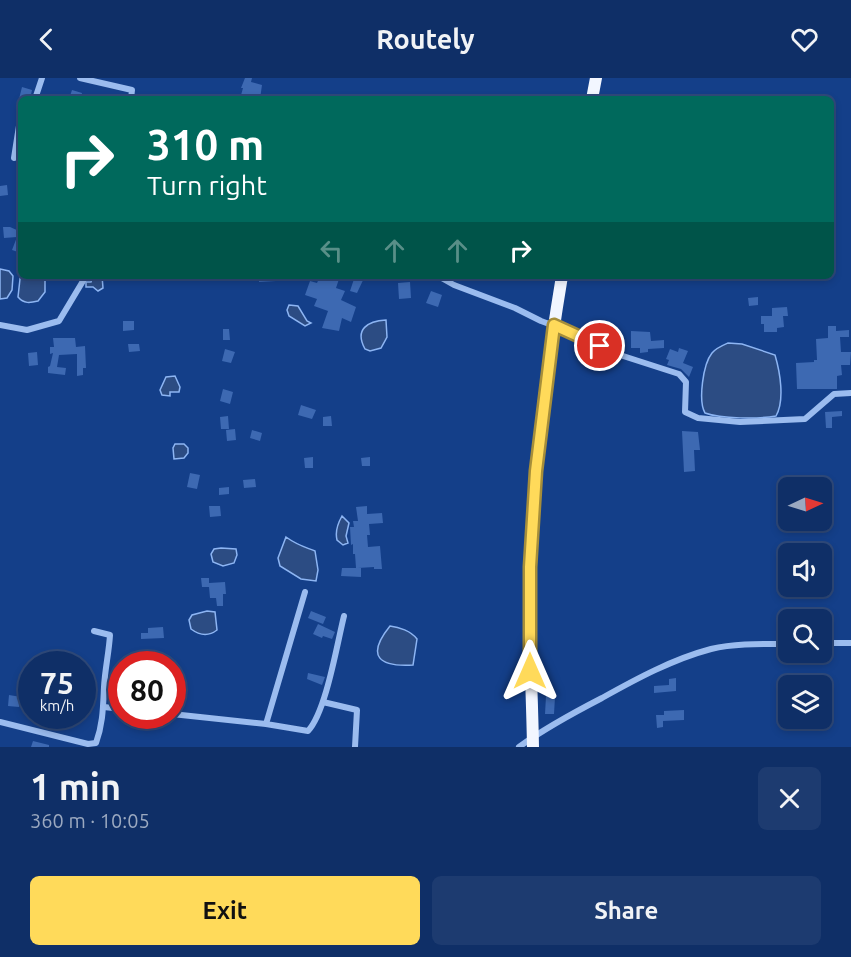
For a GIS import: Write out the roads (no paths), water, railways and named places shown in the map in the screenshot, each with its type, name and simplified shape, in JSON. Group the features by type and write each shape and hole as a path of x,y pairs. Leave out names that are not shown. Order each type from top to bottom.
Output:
{"highway":[{"path":"593,96 596,78"},
{"path":"533,742 530,567 536,471 562,279"}],"street":[{"path":"36,96 42,78"},
{"path":"80,78 132,90 131,96"},
{"path":"14,159 18,132"},
{"path":"0,325 27,330 59,321 84,279"},
{"path":"443,279 620,355 683,376 686,387 685,412 698,418 740,422 805,418 834,394 851,393"},
{"path":"266,724 305,592"},
{"path":"186,715 308,731 314,726 323,702 344,616"},
{"path":"0,722 88,745 96,743 104,707 110,635 94,631"},
{"path":"832,643 851,643"},
{"path":"519,747 533,742 623,686 685,657 713,649 778,645"},
{"path":"323,702 357,710 356,747"},
{"path":"104,707 108,707"}],"water":[{"path":"0,269 9,271 13,276 12,290 7,298 0,299"},
{"path":"20,279 45,279 45,292 38,301 27,302 18,297"},
{"path":"92,279 102,279 103,288 98,291 93,287 86,287 86,282 91,282"},
{"path":"289,305 298,306 307,321 311,323 305,326 289,316 287,310"},
{"path":"386,320 387,337 381,348 370,351 365,349 361,336 362,331 369,324"},
{"path":"728,343 742,344 775,355 781,394 776,416 740,418 705,413 702,392 706,365 714,351"},
{"path":"175,376 180,387 179,392 170,392 170,396 162,395 160,390 166,377"},
{"path":"175,444 184,444 188,448 188,453 184,458 174,459"},
{"path":"342,516 349,523 346,536 348,543 343,545 336,537"},
{"path":"286,537 315,551 318,570 316,581 301,579 280,566 278,558"},
{"path":"214,549 236,549 237,555 234,563 223,566 213,562 211,554"},
{"path":"207,611 215,612 217,630 210,634 197,633 191,629 189,620 192,615"},
{"path":"390,626 405,630 417,639 413,665 392,664 380,658 378,645"}]}
